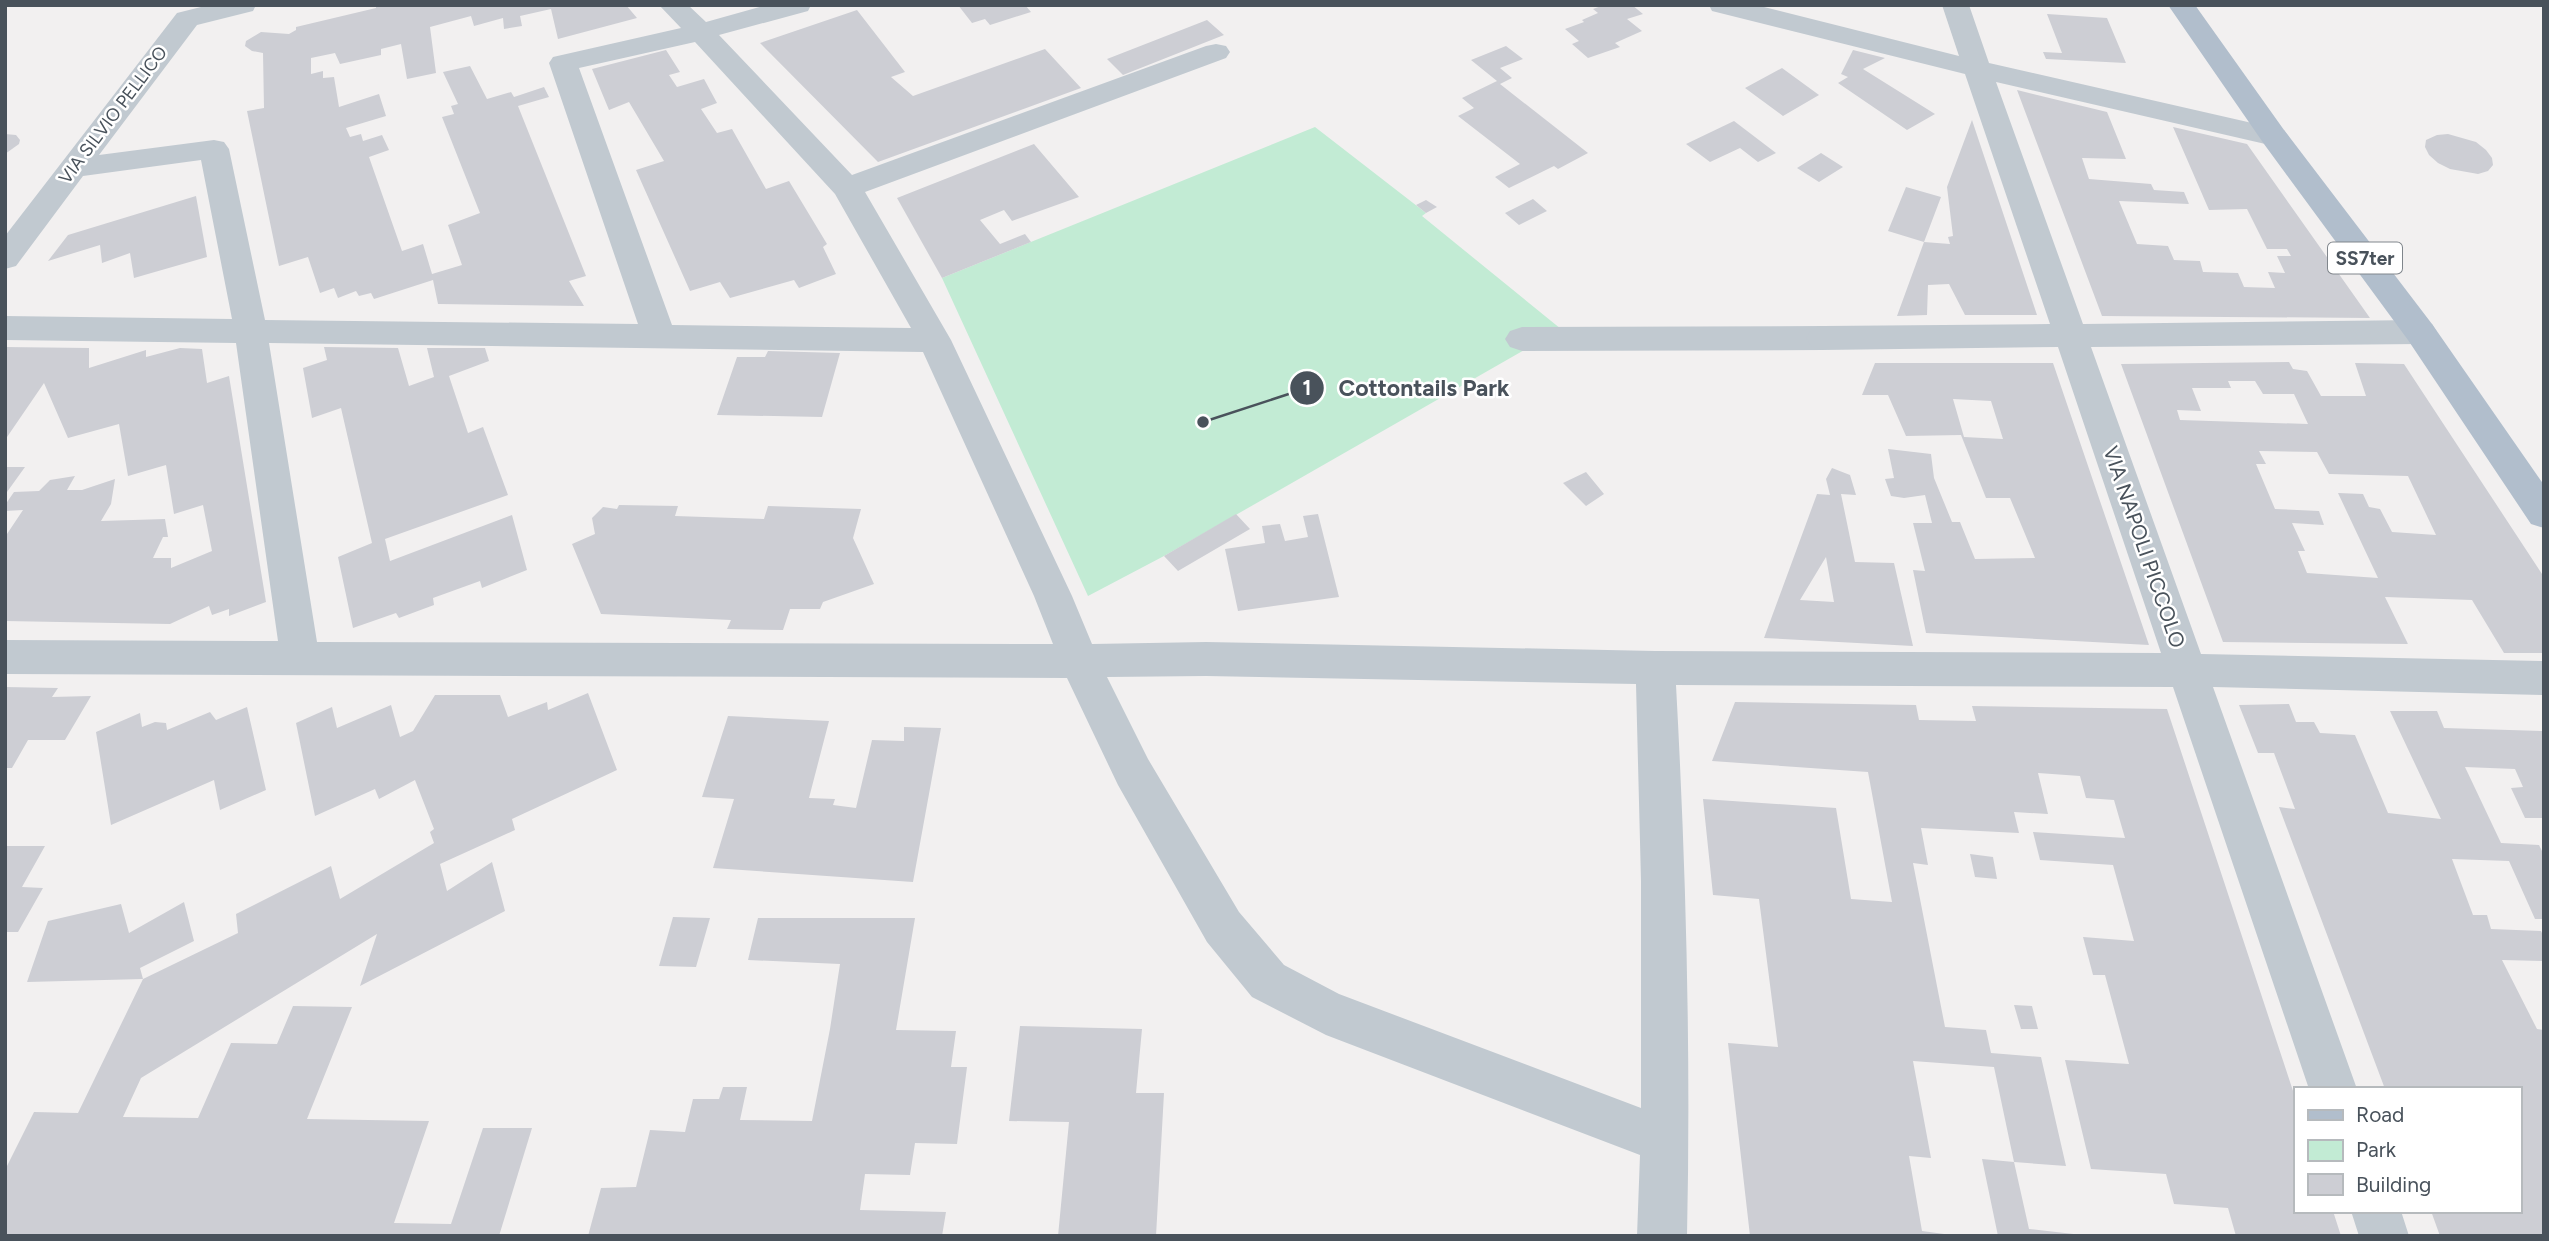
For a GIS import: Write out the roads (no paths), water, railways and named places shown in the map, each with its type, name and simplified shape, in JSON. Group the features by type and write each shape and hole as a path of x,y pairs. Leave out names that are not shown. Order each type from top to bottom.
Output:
{"main road":[{"name":"SS7ter","path":"2181,5 2274,136 2420,332 2544,514"}],"street":[{"name":"VIA SILVIO PELLICO","path":"5,258 193,12 243,5"},
{"path":"672,5 701,32 848,188 934,340 1053,596 1079,661 1133,772 1223,927 1268,981 1326,1012 1665,1141"},
{"path":"659,336 563,63 701,32 798,5"},
{"path":"1722,5 1978,69 2274,136"},
{"name":"VIA NAPOLI PICCOLO","path":"1955,5 2332,1087"},
{"path":"848,188 1216,52"},
{"path":"74,168 214,149 251,331 300,660"},
{"path":"5,328 934,340"},
{"path":"1522,339 2071,337 2420,332"},
{"path":"5,657 300,660 1206,659 1655,668 2187,670 2544,678"},
{"path":"1655,668 1660,778 1665,1141 1662,1236"},
{"path":"2377,1213 2384,1236"}],"place":[{"name":"Cottontails Park","path":"1203,422"}]}
